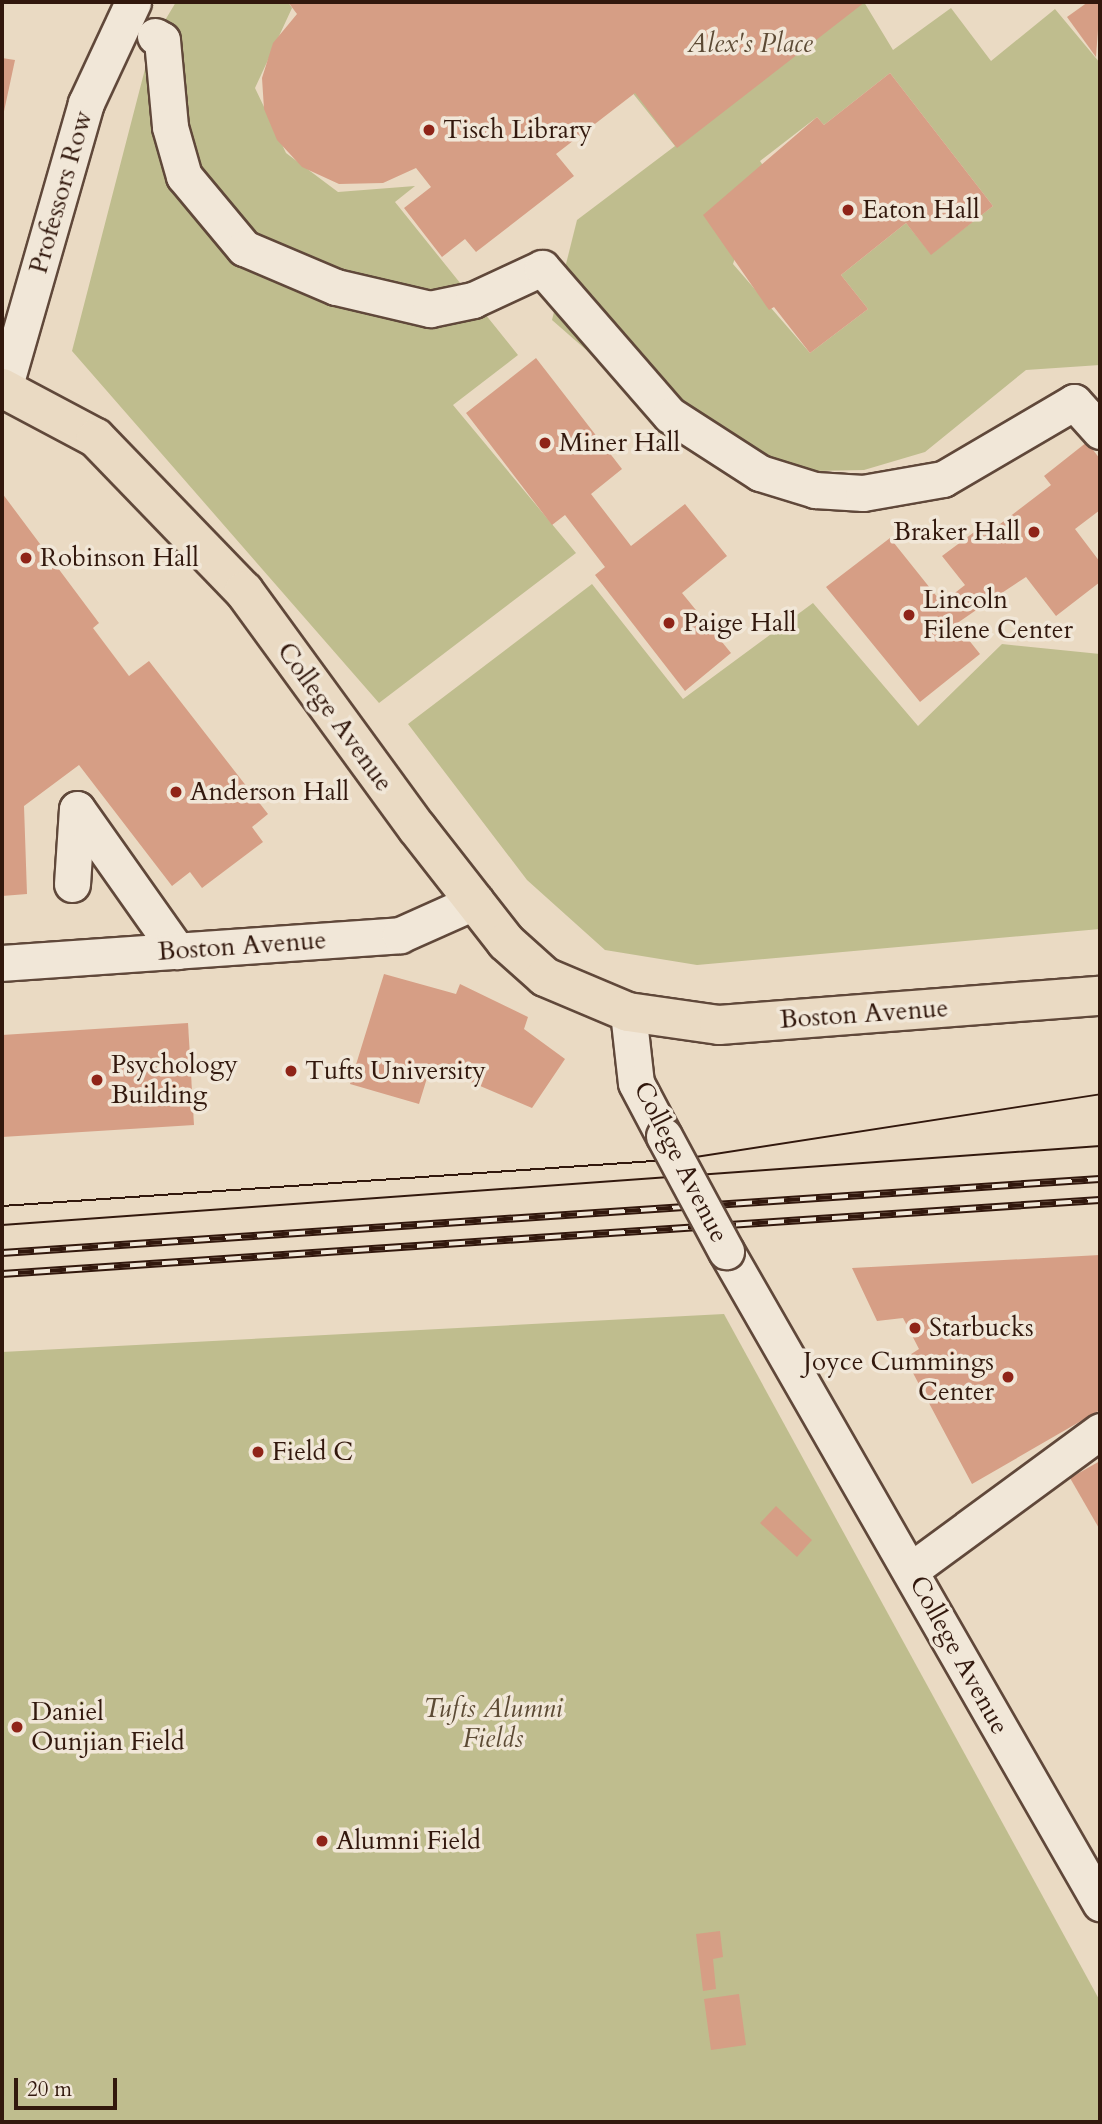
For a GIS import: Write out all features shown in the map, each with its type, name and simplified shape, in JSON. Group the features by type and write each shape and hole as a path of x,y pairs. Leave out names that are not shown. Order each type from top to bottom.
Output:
{"main road":[{"name":"College Avenue","path":"3,388 96,438 244,591 506,942 545,977 628,1012"},
{"name":"Boston Avenue","path":"628,1012 719,1025 1100,996"}],"street":[{"name":"Professors Row","path":"3,388 86,103 133,2"},
{"path":"155,36 162,40 170,127 184,176 244,248 336,287 430,309 473,300 541,268 670,415 760,472 815,490 863,493 943,479 1074,402 1100,431"},
{"path":"72,884 77,809 177,951"},
{"name":"Boston Avenue","path":"2,963 400,935 476,901"},
{"name":"College Avenue","path":"628,1012 636,1083 664,1136 726,1251 1100,1903"},
{"path":"911,1570 1100,1431"}],"green space":[{"path":"176,2 288,2 292,8 255,88 286,153 338,192 415,186 395,202 518,355 453,405 576,553 379,703 72,351 152,42"},
{"name":"Alex's Place","path":"735,2 864,2 893,50 951,8 991,61 1055,9 1100,63 1100,365 1026,370 925,452 864,470 815,471 704,453 552,320 577,220 675,146 631,91","holes":["890,73 993,206 931,254 906,223 841,275 868,309 810,353 733,264 764,167 760,161 817,117 824,125"]},
{"path":"592,584 683,699 813,603 918,726 1002,644 1100,654 1100,929 697,965 605,950 527,880 408,724"},
{"name":"Tufts Alumni Fields","path":"724,1314 1100,2001 1100,2122 2,2122 2,1352"}],"building":[{"name":"Tisch Library","path":"288,2 865,2 677,148 635,93 556,154 574,176 476,252 465,239 442,257 404,208 431,187 416,168 383,183 339,184 302,167 277,140 264,109 262,78 273,43 297,14"},
{"path":"1088,2 1100,2 1096,57 1067,17"},
{"path":"2,58 15,60 3,116 2,116"},
{"name":"Eaton Hall","path":"890,73 993,206 931,255 906,223 841,275 868,309 810,353 774,307 769,310 703,215 817,117 824,125"},
{"path":"536,358 622,469 591,494 631,546 685,504 727,556 682,593 731,653 685,691 595,575 605,567 565,515 552,525 466,413"},
{"path":"1087,442 1100,459 1100,510 1075,529 1100,562 1100,582 1056,616 1026,577 982,606 956,624 980,654 920,702 826,587 890,538 942,603 965,585 942,556 981,527 987,534 1051,485 1044,476"},
{"path":"2,493 99,623 93,628 129,676 149,661 268,814 252,827 263,842 202,888 190,872 172,886 79,765 24,806 27,894 2,896"},
{"path":"384,974 456,994 460,984 528,1017 524,1029 565,1059 532,1108 431,1065 419,1104 350,1084"},
{"name":"Psychology Building","path":"188,1023 194,1125 2,1137 2,1035"},
{"name":"Joyce Cummings Center","path":"1100,1255 1100,1410 972,1484 905,1358 919,1349 903,1318 877,1321 852,1268"},
{"path":"1100,1461 1100,1530 1070,1478"},
{"path":"776,1506 812,1540 797,1557 760,1523"},
{"path":"720,1931 723,1957 713,1959 716,1989 703,1991 696,1934"},
{"path":"739,1994 746,2045 711,2050 704,1999"}],"tram line":[{"path":"2,1206 682,1159 1100,1094"},
{"path":"2,1225 1100,1146"}],"railway":[{"path":"2,1253 1100,1179"},
{"path":"2,1274 1100,1200"}],"place":[{"name":"Tisch Library","path":"429,130"},
{"name":"Eaton Hall","path":"848,210"},
{"name":"Miner Hall","path":"545,443"},
{"name":"Braker Hall","path":"1034,532"},
{"name":"Robinson Hall","path":"26,558"},
{"name":"Lincoln Filene Center","path":"909,615"},
{"name":"Paige Hall","path":"669,623"},
{"name":"Anderson Hall","path":"176,792"},
{"name":"Tufts University","path":"291,1071"},
{"name":"Psychology Building","path":"97,1080"},
{"name":"Starbucks","path":"915,1328"},
{"name":"Joyce Cummings Center","path":"1008,1377"},
{"name":"Field C","path":"258,1452"},
{"name":"Daniel Ounjian Field","path":"17,1727"},
{"name":"Alumni Field","path":"322,1841"}]}
